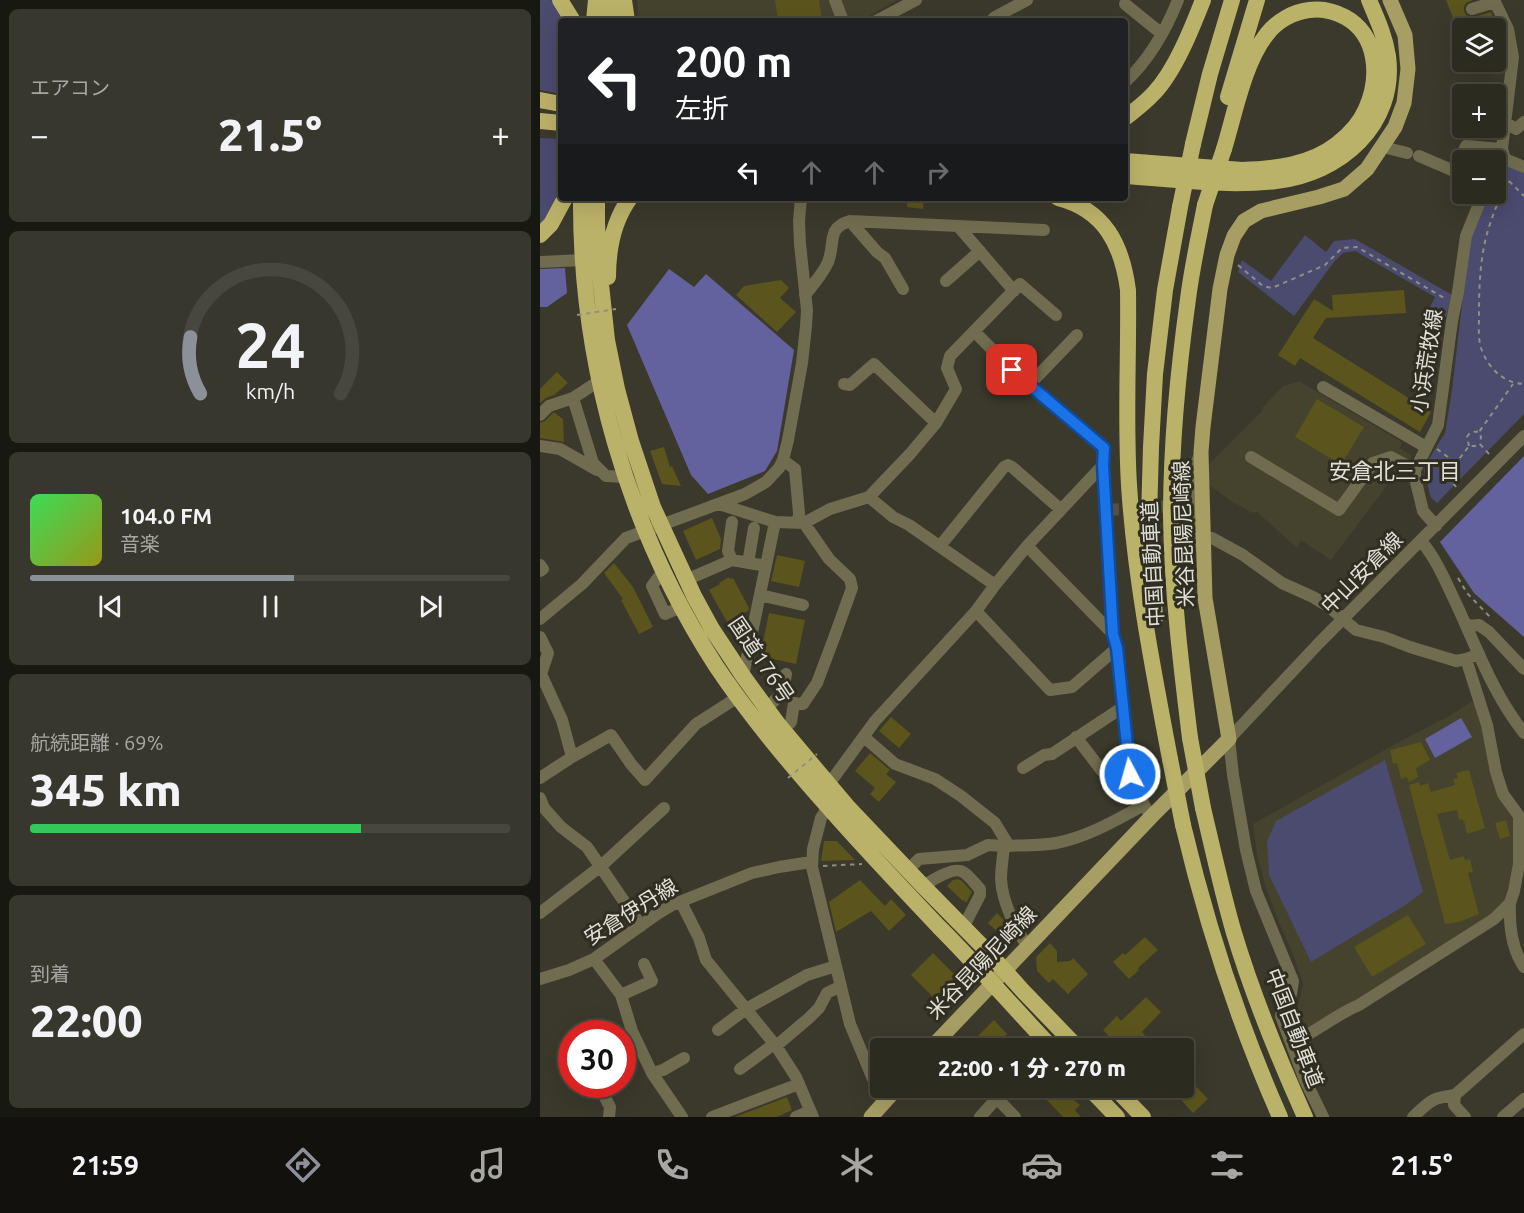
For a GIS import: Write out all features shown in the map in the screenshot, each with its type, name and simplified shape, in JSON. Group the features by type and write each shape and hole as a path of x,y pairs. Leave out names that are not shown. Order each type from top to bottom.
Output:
{"highway":[{"path":"560,0 572,18"},
{"path":"594,18 596,0"},
{"path":"610,18 612,0"},
{"path":"624,0 627,18"},
{"path":"1128,116 1156,91 1170,73 1203,0"},
{"name":"中国自動車道","path":"1232,0 1210,74 1193,144 1165,290 1155,374 1150,447 1149,518 1159,672 1170,759 1183,825 1215,948 1237,1013 1280,1117"},
{"name":"中国自動車道","path":"1257,0 1234,76 1220,148 1205,205 1188,297 1178,374 1173,446 1171,517 1174,594 1190,738 1216,868 1258,1005 1305,1117"},
{"path":"1128,176 1232,183 1276,181 1312,173 1333,164 1366,135 1375,123 1381,110 1388,81 1385,43 1369,0"},
{"path":"1128,161 1242,170 1259,169 1299,163 1329,149 1359,122 1371,94 1374,60 1362,31 1353,22 1336,13 1324,10 1304,10 1277,23 1257,49 1220,148"},
{"path":"540,100 558,103"},
{"path":"540,109 558,112"},
{"path":"540,121 558,123"},
{"path":"540,132 558,132"},
{"path":"540,235 550,224 563,201"},
{"name":"国道176号","path":"581,201 583,260 592,343 599,381 625,477 653,528 728,653 783,730 847,806 1069,1038"},
{"name":"国道176号","path":"597,201 599,266 607,339 617,389 653,507 653,528 663,571 681,607 717,666 764,733 884,870 1043,1038"},
{"path":"607,339 608,272 611,249 617,222 628,201"},
{"path":"1066,201 1077,205 1105,226 1116,246 1125,272 1128,290 1129,486 1144,621 1170,759"},
{"path":"1099,1098 1117,1117"},
{"path":"1125,1098 1143,1117"}],"main road":[{"name":"米谷昆陽尼崎線","path":"946,1038 1147,811 1229,739 1205,598 1202,452 1218,301 1227,255 1234,236 1244,221 1261,211 1344,189 1367,169 1383,147 1395,127 1404,103 1408,69 1405,34 1390,0"},
{"path":"871,1117 888,1098"}],"street":[{"path":"835,0 842,18"},
{"path":"882,18 916,0"},
{"path":"994,18 1027,0"},
{"path":"1128,79 1138,69 1162,34 1178,0"},
{"path":"1472,9 1494,1 1508,28 1518,58 1506,117"},
{"path":"1125,4 1162,34"},
{"path":"1506,123 1516,129 1524,122"},
{"path":"1464,150 1466,146 1485,150"},
{"path":"1383,147 1413,155 1452,170"},
{"path":"1506,155 1524,167"},
{"path":"540,620 582,584 626,538 760,487 774,475 783,460 806,326 806,295 800,244 801,201"},
{"name":"小浜荒牧線","path":"1415,470 1429,447 1438,425 1466,236 1479,204"},
{"path":"806,295 829,261 836,228 850,220 1044,230"},
{"path":"850,220 877,252 885,258 903,288"},
{"path":"958,226 1014,291"},
{"path":"946,281 980,251"},
{"path":"540,262 583,260"},
{"path":"719,504 774,522 801,523 830,509 869,497 936,423 956,389 947,368 950,356 1020,284 1056,315"},
{"path":"908,870 919,859 967,855 988,844 1006,846 1054,844 1075,839 1147,811 1130,774 1117,648 1113,634 1103,465 1104,448 1012,370 974,331"},
{"path":"1029,385 1077,335"},
{"path":"844,384 850,385 874,364 936,423"},
{"path":"540,415 549,406 573,398 599,381"},
{"path":"1323,387 1429,447"},
{"path":"573,398 593,463 606,476"},
{"name":"中山安倉線","path":"1229,739 1343,619 1524,436"},
{"path":"540,446 560,449 606,476 625,477"},
{"path":"1251,457 1338,510 1373,463 1390,457 1415,470 1423,511 1436,526"},
{"path":"783,460 795,469 801,523 829,559 850,579 852,588 817,683 803,704 794,703 791,722 783,730"},
{"path":"940,546 1008,465 1058,507"},
{"path":"883,1103 850,1024 812,865 820,818 828,807 829,784 875,721 976,611 1027,546 1103,465"},
{"path":"869,497 893,517 909,525 995,585"},
{"path":"732,522 728,551 732,560"},
{"path":"744,676 774,522"},
{"path":"748,563 754,528"},
{"path":"1204,542 1212,538 1243,555 1282,583 1328,606 1356,630 1456,661 1479,654"},
{"path":"1421,541 1441,573 1495,687 1511,716 1524,732"},
{"path":"1027,546 1113,634"},
{"path":"686,580 732,560 766,566"},
{"path":"540,565 543,568 540,571"},
{"path":"760,595 803,605"},
{"path":"976,611 1050,690 1072,687 1117,648"},
{"path":"1467,626 1479,625 1489,632 1524,669"},
{"path":"540,636 548,653 541,674 562,720 572,756"},
{"path":"728,653 750,647"},
{"path":"1466,659 1487,724 1496,772 1503,794 1518,816 1519,864 1510,903 1509,926 1518,958 1524,967"},
{"path":"766,708 782,694 786,674"},
{"path":"540,778 572,756 611,735 630,764 645,780 696,724 738,697"},
{"path":"1023,768 1044,755 1052,754 1123,707"},
{"path":"864,737 895,764 935,779 995,823 1006,846 1001,881 1008,910 1019,935 1028,946"},
{"path":"1076,738 1102,771 1130,774"},
{"path":"1229,739 1246,850 1256,891 1293,981 1291,994 1283,1006 1281,1016 1304,1078 1323,1117"},
{"path":"540,798 544,808 561,827 587,847 640,926"},
{"path":"540,913 601,866 664,807"},
{"name":"安倉伊丹線","path":"540,979 594,959 657,914 681,902 752,873 778,867 812,865"},
{"path":"923,886 934,878 956,870 963,872 980,889 980,895 964,926"},
{"path":"681,902 699,938 706,960 775,1045 799,1084 812,1114 795,1117"},
{"path":"1291,1043 1307,1036 1346,1010 1359,1005 1484,926 1510,903"},
{"path":"594,959 621,995 625,1020"},
{"path":"621,995 652,981 644,964"},
{"path":"718,1030 746,1009 807,975 836,966"},
{"path":"740,1069 775,1045 814,1013 828,993 841,986"},
{"path":"1413,1117 1431,1100 1455,1095 1524,1034"},
{"path":"636,1048 682,1117"},
{"path":"652,1073 663,1070 684,1058"},
{"path":"712,1117 799,1084"},
{"path":"1455,1095 1454,1105 1465,1117"},
{"path":"605,1098 610,1107 609,1117"},
{"path":"980,1117 997,1098 1015,1117"},
{"path":"1503,1117 1524,1099"}],"path":[{"path":"1524,196 1508,181 1489,225 1479,276 1481,347 1491,369 1513,384 1524,384"},
{"path":"1227,255 1263,286 1272,288 1325,265 1342,248 1357,247 1455,305"},
{"path":"577,315 616,309"},
{"path":"1479,432 1513,384"},
{"path":"1479,432 1480,444"},
{"path":"1457,488 1447,475 1469,446 1467,437 1469,433 1479,432"},
{"path":"1469,446 1480,444"},
{"path":"1480,444 1489,454"},
{"path":"1429,447 1456,463"},
{"path":"1454,573 1467,593 1491,619"},
{"path":"788,778 817,754"},
{"path":"812,865 865,864"}],"shaded area":[{"path":"540,0 551,0 566,18 558,18 558,93 540,90"},
{"path":"637,0 897,0 865,18 639,18"},
{"path":"540,138 558,139 558,197 540,226"},
{"path":"1507,164 1524,171 1524,414 1437,503 1430,495 1424,470 1445,433 1469,244 1477,217 1485,204 1506,204"},
{"path":"1305,235 1326,252 1334,241 1355,239 1452,295 1446,317 1430,307 1435,297 1355,251 1343,253 1334,262 1294,316 1238,272 1242,260 1271,281"},
{"path":"565,268 567,293 547,307 540,307 540,269"},
{"path":"669,269 694,287 706,274 794,350 777,451 765,471 708,494 691,475 627,325"},
{"path":"1299,381 1402,442 1400,448 1412,456 1404,472 1392,467 1385,480 1389,483 1331,560 1301,540 1297,548 1257,512 1252,513 1209,485 1209,464 1263,410 1262,408 1283,386"},
{"path":"1524,456 1524,637 1474,593 1440,542"},
{"path":"1476,699 1514,815 1516,862 1507,900 1496,915 1302,1033 1297,1031 1294,1016 1303,984 1267,891 1257,855 1253,824"},
{"path":"1461,718 1472,737 1435,758 1425,739"},
{"path":"1385,760 1423,892 1404,906 1311,962 1269,875 1267,841 1276,821"}],"building":[{"path":"775,0 819,0 822,18 778,18"},
{"path":"1446,0 1473,0 1466,3 1464,7 1466,15 1474,17 1491,12 1494,18 1453,18"},
{"path":"908,201 924,201 923,209 907,207"},
{"path":"781,280 789,288 780,298 796,312 777,332 736,295 744,286"},
{"path":"1404,290 1406,313 1326,318 1313,338 1431,412 1420,432 1300,358 1295,366 1278,355 1314,299 1333,311 1332,295"},
{"path":"557,372 568,383 540,403 540,389"},
{"path":"1317,399 1364,427 1341,465 1295,437"},
{"path":"553,413 563,419 564,442 540,438 540,423"},
{"path":"664,447 670,467 672,466 681,486 662,484 650,451"},
{"path":"712,518 721,539 720,549 696,560 683,531"},
{"path":"777,555 805,561 799,587 771,581"},
{"path":"614,563 633,587 653,627 639,634 621,600 623,599 604,573"},
{"path":"729,577 733,578 749,608 748,611 727,622 709,590"},
{"path":"769,613 805,620 796,664 760,656"},
{"path":"891,717 911,734 899,748 879,731"},
{"path":"1421,742 1430,760 1416,768 1418,777 1409,782 1407,777 1401,779 1397,763 1393,764 1390,750"},
{"path":"870,753 890,770 886,774 896,782 879,802 870,794 875,788 855,771"},
{"path":"1469,770 1485,828 1467,834 1464,821 1459,820 1457,810 1437,814 1450,860 1464,856 1465,860 1470,859 1473,872 1468,873 1479,914 1459,922 1445,924 1409,785 1419,782 1420,786 1428,783 1431,792 1455,785 1453,779 1458,778 1456,773"},
{"path":"1506,820 1510,836 1500,839 1495,823"},
{"path":"824,841 837,841 855,860 821,861"},
{"path":"958,879 972,892 966,903 947,886 953,880"},
{"path":"860,880 885,906 891,899 906,915 889,931 871,911 836,932 829,902"},
{"path":"997,913 1006,926 999,933 988,923"},
{"path":"1408,915 1426,944 1372,977 1354,947"},
{"path":"1145,937 1158,950 1129,979 1113,962 1123,953 1125,955"},
{"path":"1050,943 1057,951 1057,962 1070,961 1073,958 1088,974 1068,994 1053,979 1049,983 1037,971 1036,957"},
{"path":"933,953 956,976 934,998 911,975"},
{"path":"1146,997 1161,1012 1142,1032 1145,1035 1142,1038 1108,1038 1103,1030 1117,1016 1121,1021"},
{"path":"994,1020 1007,1034 1005,1038 976,1038"},
{"path":"1194,1084 1208,1099 1193,1113 1179,1098 1194,1098"},
{"path":"787,1097 792,1110 777,1117 735,1117"},
{"path":"1045,1098 1076,1098 1074,1100 1080,1105 1075,1110 1081,1117 1063,1117"}],"tunnel":[{"path":"1107,510 1191,505"}],"district":[{"name":"安倉北三丁目","path":"1395,471"}],"route":[{"path":"1012,370 1104,448 1103,465 1113,634 1117,648 1130,774"}]}
